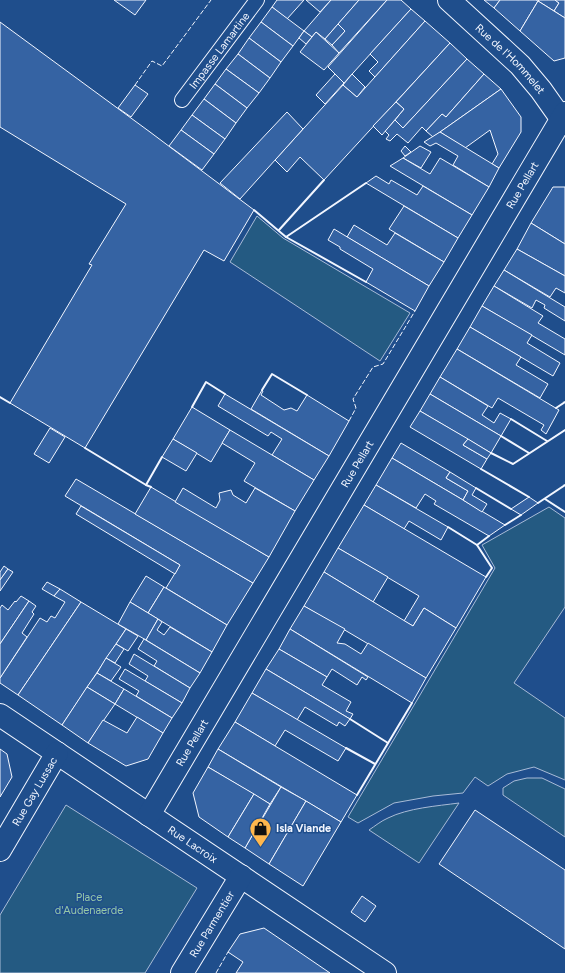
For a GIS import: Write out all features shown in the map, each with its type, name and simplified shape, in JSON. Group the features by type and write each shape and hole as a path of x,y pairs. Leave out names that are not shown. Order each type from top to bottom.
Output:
{"street":[{"name":"Rue de l'Hommelet","path":"449,0 520,65 564,119"},
{"name":"Rue Pellart","path":"149,815 564,119"},
{"name":"Rue Lacroix","path":"0,715 385,973"},
{"name":"Rue Gay Lussac","path":"0,850 58,753"},
{"name":"Rue Parmentier","path":"182,973 241,876"}],"lane":[{"name":"Impasse Lamartine","path":"182,100 257,0"}],"green space":[{"path":"257,216 283,238 410,313 380,361 230,262"},
{"path":"549,507 565,518 565,607 514,683 565,718 565,780 534,767 507,774 488,786 475,777 463,793 433,796 394,803 358,823 348,817 495,568 482,545"},
{"path":"527,778 542,778 565,789 565,837 503,795 503,788 514,781"},
{"path":"459,803 419,863 369,830 385,819 404,812"},
{"name":"Place d'Audenaerde","path":"66,805 197,888 145,973 0,973 0,915"}],"building":[{"path":"114,0 146,0 135,15"},
{"path":"277,0 304,0 287,19 272,7"},
{"path":"306,0 331,0 320,12"},
{"path":"331,0 359,0 325,39 316,32 312,37 304,31"},
{"path":"359,0 387,0 339,53 332,45 345,31 338,24"},
{"path":"387,0 401,0 411,9 344,83 328,67"},
{"path":"484,0 500,0 494,8"},
{"path":"500,0 538,1 520,31 494,8"},
{"path":"555,0 559,3 554,11 538,1"},
{"path":"555,0 565,0 565,18 554,11 559,3"},
{"path":"538,1 565,18 565,58 554,61 520,31"},
{"path":"272,7 304,31 293,46 261,22"},
{"path":"411,9 425,21 375,77 369,71 378,62 370,54"},
{"path":"425,21 450,43 324,180 300,157 287,172 275,160 343,85 357,97"},
{"path":"0,22 254,210 224,261 204,250 85,448 10,403 92,265 89,264 126,204 0,127"},
{"path":"261,22 293,46 281,62 249,38"},
{"path":"338,24 345,31 332,45 325,39"},
{"path":"304,31 312,37 306,44 299,38"},
{"path":"316,32 339,53 324,70 300,52"},
{"path":"249,38 281,62 270,78 238,54"},
{"path":"450,43 467,59 403,128 395,120 404,109 396,102"},
{"path":"238,54 270,78 259,93 226,69"},
{"path":"467,59 484,74 446,117 442,114 426,131 422,127 408,143 397,134 390,141 386,139 389,135 385,131 395,120 403,128"},
{"path":"226,69 259,93 247,108 215,84"},
{"path":"335,74 344,83 325,104 316,95"},
{"path":"352,74 365,87 357,97 343,85"},
{"path":"484,74 501,89 433,137 426,131 442,114 446,117"},
{"path":"215,84 247,108 236,123 204,99"},
{"path":"135,85 148,94 131,117 118,108"},
{"path":"501,89 521,117 521,132 499,168 492,164 498,154 490,130 465,148 440,132"},
{"path":"204,99 236,123 225,139 192,115"},
{"path":"396,102 404,109 382,135 373,126"},
{"path":"287,112 303,129 240,199 220,183"},
{"path":"192,115 225,139 214,154 181,130"},
{"path":"181,130 214,154 202,170 169,146"},
{"path":"440,132 499,168 489,187 453,165 458,156 436,143 430,146 424,142"},
{"path":"405,146 411,152 405,156 401,151"},
{"path":"420,146 431,152 421,168 403,158"},
{"path":"403,158 430,174 440,158 489,187 472,215 390,166"},
{"path":"376,176 389,184 391,180 417,195 423,186 472,215 458,238 366,183"},
{"path":"553,187 565,187 565,244 531,223"},
{"path":"404,206 458,238 444,262 389,229"},
{"path":"531,223 565,244 565,276 517,249"},
{"path":"354,225 387,245 395,233 444,262 429,286 347,237"},
{"path":"334,229 429,286 415,311 366,282 373,269 328,240"},
{"path":"517,249 565,276 565,293 556,288 550,297 504,270"},
{"path":"504,270 565,307 565,321 544,308 545,305 536,300 532,308 494,286"},
{"path":"494,286 543,316 538,323 565,339 565,355 482,306"},
{"path":"482,306 532,335 527,343 560,363 553,376 470,327"},
{"path":"470,327 521,357 516,365 548,384 540,398 457,349"},
{"path":"457,349 559,410 546,434 541,430 544,425 498,398 492,408 440,377"},
{"path":"440,377 488,406 482,415 494,423 500,413 511,419 501,436 430,394"},
{"path":"262,390 261,395 284,410 291,408 297,411 307,395 349,421 329,456 251,409"},
{"path":"225,394 329,456 314,480 272,455 282,439 271,432 268,436 218,406"},
{"path":"430,394 501,436 491,453 420,411"},
{"path":"192,407 230,430 211,462 173,439"},
{"path":"420,411 468,439 463,445 487,459 481,469 410,427"},
{"path":"50,428 65,437 49,463 34,454"},
{"path":"230,430 314,480 295,511 244,481 255,463 222,443"},
{"path":"173,439 197,453 186,471 162,457"},
{"path":"468,439 491,453 487,459 463,445"},
{"path":"401,443 450,472 446,478 468,491 463,500 392,458"},
{"path":"392,458 505,525 489,536 434,504 436,501 425,494 416,508 376,485"},
{"path":"450,472 476,488 472,495 487,504 482,512 463,500 468,491 446,478"},
{"path":"76,479 253,583 227,625 166,588 180,565 65,496"},
{"path":"376,485 448,527 441,540 409,521 404,529 364,505"},
{"path":"151,487 269,557 253,583 135,514"},
{"path":"183,488 216,508 220,500 219,493 231,490 233,495 246,503 255,488 295,511 269,557 175,502"},
{"path":"529,497 538,503 521,515 511,509"},
{"path":"364,505 486,577 456,628 424,608 413,626 404,621 419,596 338,548"},
{"path":"81,506 180,565 175,574 76,514"},
{"path":"338,548 388,577 373,602 324,572"},
{"path":"4,566 8,569 0,580 0,572"},
{"path":"8,569 13,572 0,591 0,580"},
{"path":"324,572 413,626 424,608 456,628 426,678 304,606"},
{"path":"146,576 164,587 148,613 130,602"},
{"path":"47,582 60,589 54,596 42,589"},
{"path":"164,587 227,625 212,652 148,613"},
{"path":"60,589 81,602 18,695 0,683 0,678 40,618 47,622 51,616 55,618 65,602 54,596"},
{"path":"21,596 29,601 0,644 0,608 2,605 8,610"},
{"path":"29,601 36,606 32,612 34,614 22,633 27,637 0,678 0,644"},
{"path":"81,602 126,629 62,725 18,695"},
{"path":"130,602 158,619 146,640 118,624"},
{"path":"304,606 345,629 337,643 345,644 361,654 368,643 426,678 412,703 290,629"},
{"path":"158,619 162,622 157,630 164,635 170,627 212,652 200,673 146,640"},
{"path":"126,629 138,636 128,651 116,644"},
{"path":"290,629 368,677 366,680 362,677 357,685 332,669 327,677 279,649"},
{"path":"144,639 200,673 190,688 154,666 157,661 138,649"},
{"path":"116,644 124,649 115,663 106,658"},
{"path":"279,649 327,677 322,685 351,702 346,711 353,714 350,719 266,669"},
{"path":"134,654 190,688 182,703 145,681 148,676 129,664"},
{"path":"106,658 121,667 111,681 97,673"},
{"path":"125,669 182,703 172,718 136,696 139,691 119,679"},
{"path":"266,669 350,719 345,726 339,722 337,726 305,707 297,720 252,693"},
{"path":"97,673 124,689 115,704 87,687"},
{"path":"87,687 115,704 88,743 62,725"},
{"path":"124,689 172,718 163,733 115,704"},
{"path":"252,693 346,748 338,761 285,730 275,746 235,722"},
{"path":"137,717 163,733 148,759 126,766 88,743 103,720 127,733"},
{"path":"235,722 357,795 341,822 218,749"},
{"path":"0,749 7,754 12,777 0,797"},
{"path":"218,749 281,787 270,804 208,767"},
{"path":"208,767 254,794 228,837 199,817 193,793"},
{"path":"281,787 306,801 269,864 245,848"},
{"path":"254,794 270,804 245,848 228,837"},
{"path":"306,801 341,822 303,886 269,864"},
{"path":"475,810 565,870 565,949 439,864"},
{"path":"362,896 376,906 365,922 351,912"},
{"path":"264,928 330,973 236,973 243,962 228,952 240,934"}],"fence":[{"path":"135,85 152,61 162,66 211,0"},
{"path":"349,421 356,408 353,399 373,367 383,364 415,311"},
{"path":"216,973 228,952"}],"wall":[{"path":"279,230 324,180"},
{"path":"366,183 286,237 366,282"},
{"path":"254,210 286,237"},
{"path":"262,390 272,374 307,395"},
{"path":"192,407 206,382 225,394"},
{"path":"0,397 10,403"},
{"path":"556,408 565,402"},
{"path":"511,419 547,441"},
{"path":"491,453 513,464 565,430"},
{"path":"501,436 529,453"},
{"path":"85,448 146,485"},
{"path":"151,487 146,485 162,457"},
{"path":"481,469 529,497"},
{"path":"538,503 565,485"},
{"path":"476,488 511,509"},
{"path":"545,499 565,512"},
{"path":"505,525 521,515"},
{"path":"448,527 477,545"},
{"path":"486,577 492,568 477,545 489,536"},
{"path":"357,795 412,703"},
{"path":"350,719 388,743"},
{"path":"346,748 375,764"}],"place":[{"name":"Isla Viande","path":"261,848"}]}
